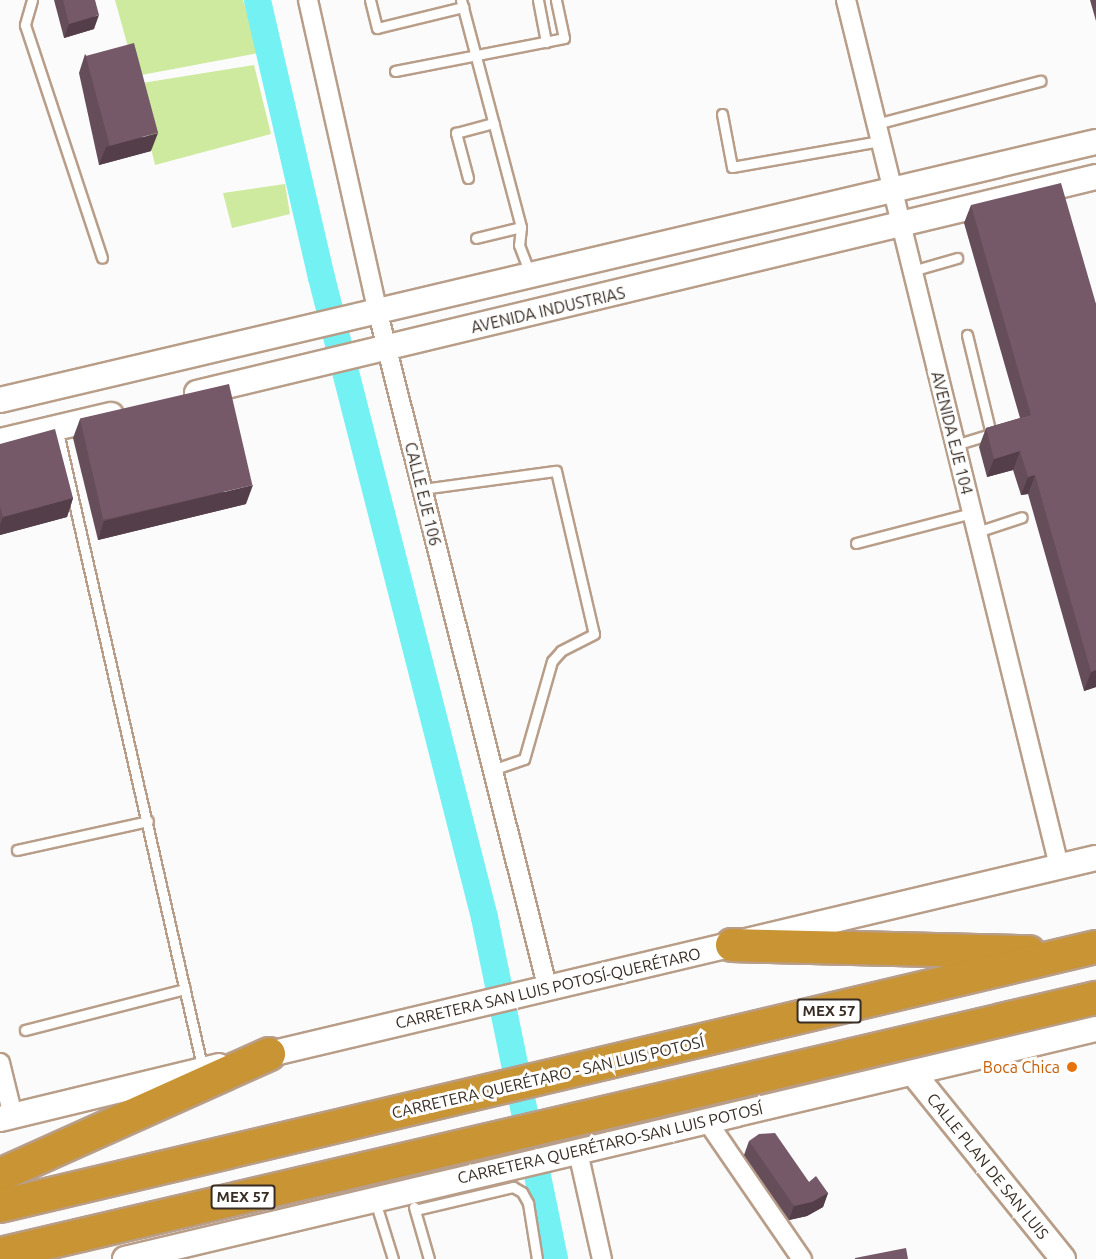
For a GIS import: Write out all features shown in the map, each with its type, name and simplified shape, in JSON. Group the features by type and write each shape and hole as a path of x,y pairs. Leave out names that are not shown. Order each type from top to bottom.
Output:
{"highway":[{"path":"732,945 1084,950"},
{"name":"CARRETERA QUERÉTARO - SAN LUIS POTOSÍ","path":"0,1206 563,1075 1084,950"},
{"name":"MEX 57","path":"0,1254 570,1119 1096,998"},
{"path":"0,1175 268,1054"}],"main road":[{"path":"0,400 1096,142"},
{"name":"AVENIDA INDUSTRIAS","path":"169,400 325,361 901,226 1096,177"},
{"path":"0,441 135,408"},
{"name":"CARRETERA SAN LUIS POTOSÍ-QUERÉTARO","path":"6,1118 520,992 732,945 1096,858"},
{"name":"CARRETERA QUERÉTARO-SAN LUIS POTOSÍ","path":"125,1259 165,1254 374,1199 412,1200 509,1166 570,1154 1096,1029"},
{"name":"CALLE PLAN DE SAN LUIS","path":"913,1073 1063,1259"}],"street":[{"name":"CALLE EJE 106","path":"308,0 368,315 422,489 547,986"},
{"name":"AVENIDA EJE 104","path":"846,0 1059,866"},
{"path":"0,1063 6,1118"},
{"path":"707,1121 802,1259"},
{"path":"570,1154 602,1259"}],"lane":[{"path":"32,0 25,25 102,258"},
{"path":"370,0 377,28 462,3 478,54 521,227 519,245 531,275"},
{"path":"537,0 546,42"},
{"path":"395,71 564,38 556,0"},
{"path":"722,114 732,167 878,132 1040,81"},
{"path":"468,178 456,133 494,123"},
{"path":"476,238 521,227"},
{"path":"912,271 957,258"},
{"path":"955,445 991,434 967,335"},
{"path":"57,428 203,1070"},
{"path":"422,489 556,471 594,634 561,651 552,661 524,759 492,770"},
{"path":"856,543 972,513"},
{"path":"977,532 1022,517"},
{"path":"17,850 148,821"},
{"path":"25,1030 185,989"},
{"path":"429,1259 412,1200 513,1187 522,1192 528,1203 537,1259"},
{"path":"374,1199 393,1259"}],"green space":[{"path":"115,0 243,0 259,53 136,76"},
{"path":"254,65 271,134 155,165 136,84"},
{"path":"285,184 290,214 232,228 223,193"}],"building":[{"path":"63,0 95,0 99,15 69,24"},
{"path":"134,43 158,133 110,146 86,56"},
{"path":"1061,183 1096,304 1096,670 1091,672 1035,475 1028,477 1020,451 994,459 986,428 1031,415 971,205"},
{"path":"229,384 252,485 103,520 80,418"},
{"path":"55,429 73,498 3,517 0,506 0,444"},
{"path":"775,1133 809,1182 816,1176 828,1193 812,1202 794,1206 749,1141 759,1134"},
{"path":"906,1248 908,1259 855,1259 855,1258"}],"waterway":[{"path":"257,0 321,277 484,917 554,1259"}],"place":[{"name":"Boca Chica","path":"1072,1067"}]}
